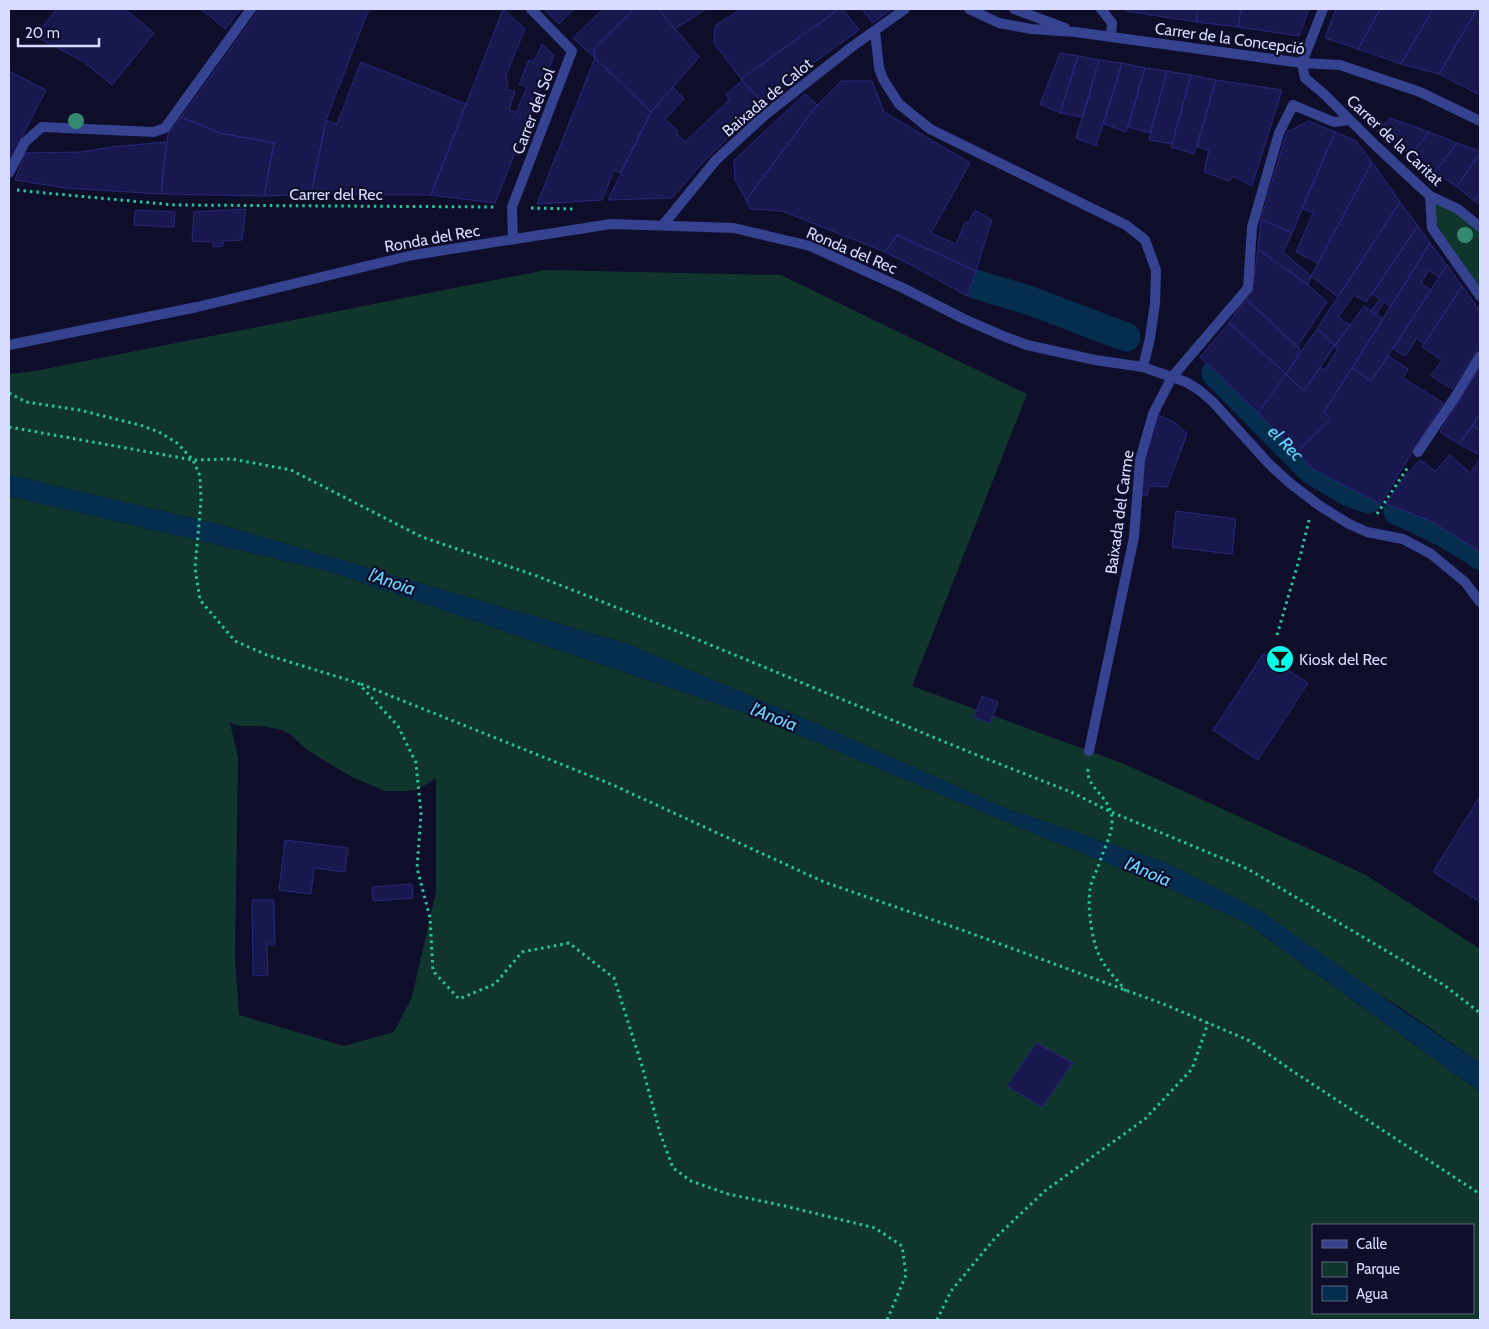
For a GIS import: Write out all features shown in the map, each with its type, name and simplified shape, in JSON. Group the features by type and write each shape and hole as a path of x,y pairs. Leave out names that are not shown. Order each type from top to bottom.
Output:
{"street":[{"path":"9,173 25,142 42,127 154,132 165,128 251,9"},
{"name":"Carrer del Sol","path":"512,239 512,207 572,51 531,9"},
{"name":"Baixada de Calot","path":"663,225 716,160 765,116 905,9"},
{"name":"Carrer de la Concepció","path":"969,9 999,23 1031,29 1111,36 1302,63 1340,65 1420,92 1480,121"},
{"path":"1014,9 1076,32"},
{"path":"1101,9 1112,23 1111,36"},
{"path":"1302,63 1323,9"},
{"path":"875,31 879,68 883,79 899,104 930,129 1126,225 1145,240 1156,270 1155,304 1143,367"},
{"name":"Carrer de la Caritat","path":"1302,63 1305,78 1430,196 1458,209 1480,227"},
{"name":"Baixada del Carme","path":"1089,751 1134,536 1140,460 1153,414 1172,376 1248,288 1252,227 1279,133 1293,105 1334,122 1350,120"},
{"path":"1430,196 1432,228 1480,296"},
{"name":"Ronda del Rec","path":"9,345 197,307 413,255 512,239 611,224 734,228 810,246 904,288 964,319 1027,345 1095,360 1143,367 1186,382 1205,395 1290,484 1348,524 1367,532 1403,539 1431,554 1465,582 1480,602"},
{"path":"1418,452 1480,356"}],"path":[{"name":"Carrer del Rec","path":"9,188 175,205 584,209"},
{"path":"9,393 26,402 79,410 140,425 158,432 177,443 193,460 200,476 201,501 195,568 200,600 235,641 267,655 358,683 613,785 824,882 962,930 1166,1005 1250,1041 1480,1194"},
{"path":"9,427 193,460 232,460 291,470 422,537 537,576 689,636 1071,792 1111,812 1248,869 1444,984 1480,1013"},
{"path":"1367,532 1418,452"},
{"path":"1277,635 1302,553 1313,500"},
{"path":"358,683 398,726 416,762 420,814 417,868 430,918 433,971 458,999 495,984 522,952 569,944 614,978 642,1066 660,1133 673,1168 691,1181 728,1194 875,1228 902,1246 906,1274 887,1320"},
{"path":"1089,751 1087,773 1090,782 1108,802 1112,825 1090,889 1093,936 1101,960 1126,991"},
{"path":"936,1320 951,1291 995,1238 1046,1190 1145,1120 1192,1069 1208,1023"}],"green space":[{"path":"1430,196 1480,227 1480,296 1432,228"},
{"path":"546,270 781,275 1027,394 912,686 1122,763 1366,875 1480,949 1480,1063 1401,1008 1167,863 1005,808 822,726 628,644 222,525 9,475 9,374 35,371"},
{"path":"9,496 328,571 753,716 1243,921 1480,1092 1480,1320 9,1320","holes":["230,723 240,726 262,726 282,730 325,761 354,778 385,791 417,790 436,778 436,892 412,997 394,1032 344,1046 239,1015 235,958 238,757"]}],"water":[{"name":"l'Anoia","path":"9,475 222,525 628,644 822,726 1005,808 1167,863 1261,911 1480,1063 1480,1092 1243,921 1163,886 753,716 328,571 9,496"}],"building":[{"path":"57,9 127,9 154,33 112,85 84,62 35,36"},
{"path":"201,9 241,9 225,29"},
{"path":"260,9 369,9 326,120 311,194 264,196 274,143 220,133 181,117"},
{"path":"503,9 525,29 506,75 508,85 506,89 515,92 509,109 516,113 527,87 519,84 529,60 534,62 542,44 554,56 495,203 431,195"},
{"path":"544,9 574,9 559,24"},
{"path":"603,9 634,9 594,48 595,58 573,38"},
{"path":"634,9 658,9 699,57 651,112 595,58 594,48"},
{"path":"658,9 706,9 675,29"},
{"path":"741,9 839,9 741,79 714,43 715,26"},
{"path":"839,9 843,9 859,30 799,73 764,104 741,79"},
{"path":"862,9 891,9 873,23"},
{"path":"1126,9 1198,9 1196,22 1126,11"},
{"path":"1198,9 1241,9 1238,27 1196,22"},
{"path":"1241,9 1309,9 1299,36 1238,27"},
{"path":"1336,9 1380,9 1358,49 1325,38"},
{"path":"1380,9 1433,9 1401,64 1358,49"},
{"path":"1433,9 1477,9 1439,74 1401,64"},
{"path":"1477,9 1480,9 1480,95 1439,74"},
{"path":"1060,53 1078,56 1060,113 1040,104"},
{"path":"1078,56 1099,60 1083,117 1060,113"},
{"path":"595,58 651,112 620,173 614,170 602,200 537,204"},
{"path":"1099,60 1122,63 1096,146 1076,138"},
{"path":"361,62 466,104 431,195 311,194 326,120 337,124"},
{"path":"1122,63 1145,68 1126,132 1104,124"},
{"path":"1145,68 1167,71 1150,133 1128,127"},
{"path":"9,71 46,90 9,162"},
{"path":"1167,71 1191,75 1172,144 1149,140"},
{"path":"1191,75 1216,80 1194,154 1171,147"},
{"path":"1216,80 1282,90 1252,186 1233,176 1229,181 1204,172 1209,150 1197,147"},
{"path":"742,81 764,104 706,159 672,198 608,200 651,112 673,87 684,99 665,119 678,131 676,133 685,142 729,100 726,94"},
{"path":"841,81 872,81 884,112 970,163 931,233 956,244 965,222 968,223 975,210 992,220 976,271 897,235 885,252 782,211 750,209 746,200 817,105"},
{"path":"805,94 817,105 746,200 735,180 734,160"},
{"path":"181,117 220,133 274,143 264,196 161,194 168,134"},
{"path":"1390,118 1429,132 1411,154 1377,131"},
{"path":"1309,121 1335,132 1292,233 1261,219 1287,132"},
{"path":"1335,132 1356,141 1372,162 1318,263 1296,252 1313,213 1302,208"},
{"path":"1429,132 1457,143 1435,172 1411,154"},
{"path":"166,142 161,194 66,188 15,180 25,153 81,152"},
{"path":"1457,143 1480,151 1480,153 1457,187 1435,172"},
{"path":"1480,153 1480,192 1474,201 1457,187"},
{"path":"1372,162 1400,202 1338,297 1311,276"},
{"path":"1480,192 1480,205 1474,201"},
{"path":"1400,202 1418,226 1366,302 1354,295 1338,317 1350,325 1335,345 1317,329"},
{"path":"246,209 242,240 223,241 223,246 213,247 213,242 192,241 194,212"},
{"path":"135,210 175,212 174,227 134,225"},
{"path":"1261,219 1292,233 1283,252 1311,276 1308,285 1258,249"},
{"path":"1418,226 1430,243 1391,307 1384,302 1376,315 1371,311 1380,299 1372,294"},
{"path":"897,235 976,271 967,296 885,252"},
{"path":"1430,243 1447,265 1439,277 1429,270 1421,283 1431,290 1371,381 1352,368"},
{"path":"1258,249 1308,285 1327,302 1297,347 1245,298 1253,284"},
{"path":"1447,265 1462,286 1424,344 1417,338 1405,356 1393,349"},
{"path":"1462,286 1480,311 1480,345 1452,389 1431,376 1442,360 1422,347"},
{"path":"1245,298 1301,350 1286,374 1229,323"},
{"path":"1364,306 1383,319 1324,412 1331,419 1297,452 1258,413 1286,374 1304,391 1320,367 1325,370 1338,349 1334,347"},
{"path":"1229,323 1286,374 1258,413 1200,357"},
{"path":"1317,329 1335,345 1304,391 1286,374"},
{"path":"1388,356 1408,369 1403,378 1443,403 1380,504 1313,469 1297,452 1331,419 1324,412 1352,368 1371,381"},
{"path":"1480,367 1480,414 1459,444 1440,432"},
{"path":"1480,414 1480,430 1473,426"},
{"path":"1158,415 1177,424 1187,434 1167,487 1149,486 1147,496 1139,494 1142,468"},
{"path":"1473,426 1480,430 1480,455 1459,444"},
{"path":"1450,455 1470,473 1480,459 1480,552 1431,521 1386,504 1406,475 1420,460 1435,471"},
{"path":"1176,511 1236,519 1232,554 1172,547"},
{"path":"1263,654 1308,683 1258,760 1213,730"},
{"path":"982,696 998,702 990,723 974,717"},
{"path":"1480,796 1480,902 1433,872"},
{"path":"285,840 348,848 345,872 314,868 311,894 279,890"},
{"path":"412,884 413,898 373,901 372,887"},
{"path":"252,900 274,900 275,944 267,944 268,975 253,976"},
{"path":"1036,1043 1073,1063 1042,1107 1007,1086"}],"waterway":[{"name":"el Rec","path":"975,284 1028,300 1126,337"},
{"name":"el Rec","path":"1216,373 1312,470 1349,492 1368,499"},
{"name":"el Rec","path":"1398,511 1440,531 1480,555"}],"place":[{"name":"Kiosk del Rec","path":"1280,659"}]}
